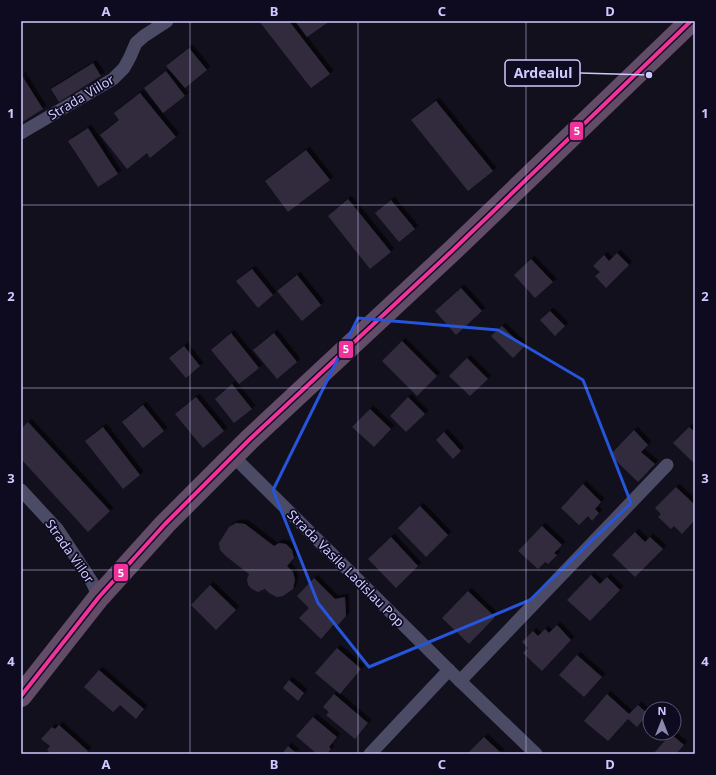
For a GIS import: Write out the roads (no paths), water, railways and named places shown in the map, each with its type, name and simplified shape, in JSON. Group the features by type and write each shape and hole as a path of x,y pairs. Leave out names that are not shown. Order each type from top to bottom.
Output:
{"highway":[{"path":"21,696 99,597 165,524 233,456 453,250 691,21"}],"street":[{"name":"Strada Viilor","path":"21,133 113,79 124,68 136,43 167,21"},
{"name":"Strada Vasile Ladislau Pop","path":"233,456 536,754"},
{"path":"460,680 667,465"},
{"name":"Strada Viilor","path":"21,490 58,530 92,582 99,597"},
{"path":"370,754 449,670"}],"place":[{"name":"Ardealul","path":"649,75"}]}
